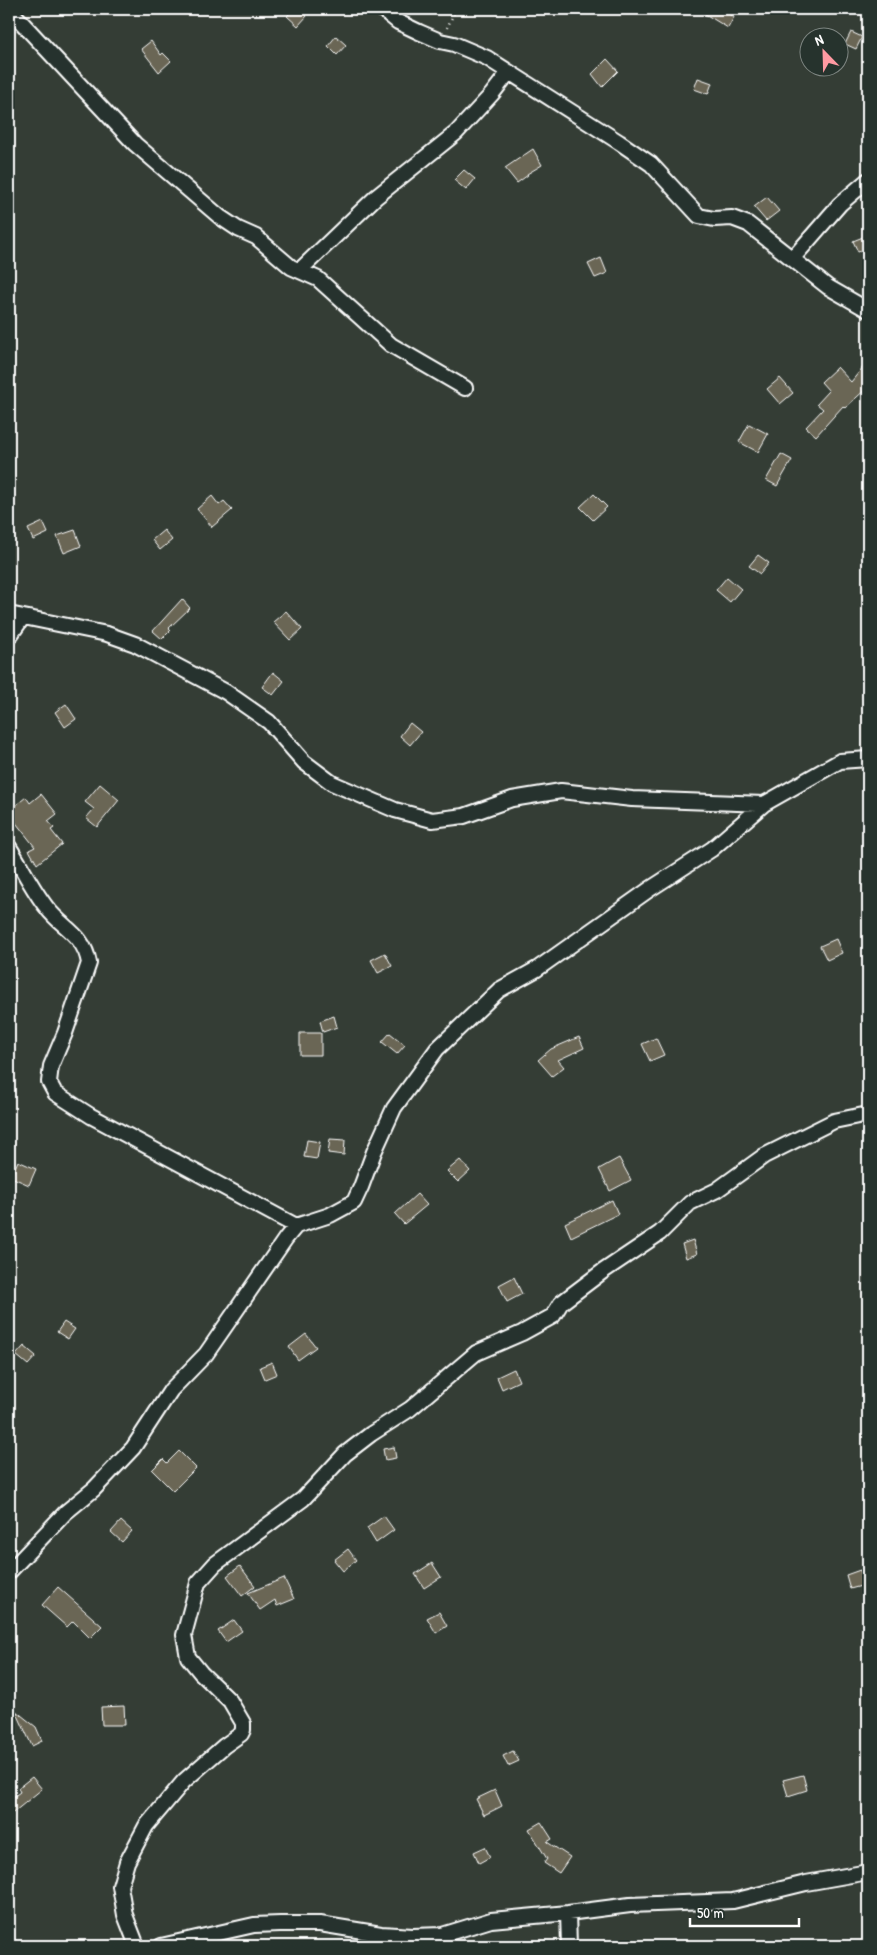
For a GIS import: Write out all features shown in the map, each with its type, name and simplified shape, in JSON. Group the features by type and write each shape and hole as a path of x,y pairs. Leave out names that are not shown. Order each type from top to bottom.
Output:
{"street":[{"path":"9,9 135,144 220,217 238,229 256,237 291,267 318,279 391,345 465,388"},
{"path":"382,9 398,22 440,41 454,44 487,58 651,164 700,216 714,219 732,218 748,224 828,287 868,310"},
{"path":"300,270 376,197 456,133 492,94 509,72"},
{"path":"793,258 840,204 868,180"},
{"path":"9,614 107,634 143,648 226,692 268,722 304,762 332,783 396,810 432,820 464,816 512,799 561,791 632,799 764,804"},
{"path":"9,637 23,618"},
{"path":"9,1572 66,1512 94,1488 133,1448 171,1390 206,1354 296,1226 330,1214 354,1202 394,1108 437,1049 499,990 537,969 650,889 712,849 764,804 840,762 868,759"},
{"path":"9,847 47,908 79,938 87,952 89,963 65,1033 51,1066 49,1082 55,1093 91,1116 296,1226"},
{"path":"137,1946 125,1915 120,1886 127,1862 146,1826 184,1781 243,1730 243,1723 230,1701 201,1673 188,1657 184,1635 198,1583 215,1564 303,1499 345,1454 371,1434 410,1409 476,1353 522,1333 553,1316 561,1303 602,1272 660,1233 690,1203 717,1190 764,1156 834,1121 868,1114"},
{"path":"161,1946 254,1925 320,1924 381,1934 442,1935 491,1920 630,1905 733,1901 806,1883 868,1872"},
{"path":"568,1913 569,1946"}],"path":[{"path":"440,41 456,9"}],"building":[{"path":"294,9 299,9 307,16 298,26 287,16"},
{"path":"697,9 721,9 734,17 728,28"},
{"path":"851,32 862,37 856,49 850,46"},
{"path":"336,36 346,45 337,55 328,46"},
{"path":"151,41 161,55 163,53 171,61 159,72 141,49"},
{"path":"607,59 618,71 602,87 592,74"},
{"path":"698,78 712,83 708,94 694,89"},
{"path":"533,149 542,165 517,183 505,168"},
{"path":"464,170 475,179 466,190 454,180"},
{"path":"767,197 779,211 766,221 754,207"},
{"path":"868,235 868,248 858,252 853,241"},
{"path":"601,258 607,273 595,278 588,264"},
{"path":"868,361 868,387 845,408 843,406 816,436 806,427 823,409 817,404 829,391 821,382 837,367 851,382"},
{"path":"780,378 793,393 780,404 767,389"},
{"path":"749,424 768,434 758,452 739,442"},
{"path":"781,454 792,460 777,486 766,480"},
{"path":"594,494 607,507 593,520 580,507"},
{"path":"212,496 219,505 224,501 232,510 212,527 197,509"},
{"path":"43,522 48,533 33,540 28,529"},
{"path":"75,530 81,546 64,553 57,536"},
{"path":"164,530 172,540 160,550 152,540"},
{"path":"758,555 769,563 760,574 749,566"},
{"path":"727,577 741,589 730,602 716,590"},
{"path":"182,599 190,608 169,628 171,630 162,639 153,631"},
{"path":"286,611 302,629 290,640 273,622"},
{"path":"273,672 284,681 273,695 262,687"},
{"path":"66,704 76,719 65,727 55,712"},
{"path":"410,723 421,732 410,745 400,736"},
{"path":"100,784 119,800 97,827 86,818 94,809 85,802"},
{"path":"41,794 57,814 48,821 54,828 51,830 62,844 37,864 29,850 35,847 9,814 9,811 26,797 30,803"},
{"path":"836,939 842,953 827,960 820,946"},
{"path":"385,953 392,966 378,973 371,960"},
{"path":"334,1016 337,1027 323,1032 320,1021"},
{"path":"300,1033 321,1033 321,1055 300,1055"},
{"path":"390,1033 405,1045 397,1054 382,1042"},
{"path":"579,1037 584,1048 558,1060 564,1067 552,1076 538,1060 551,1049"},
{"path":"656,1038 664,1055 650,1061 642,1044"},
{"path":"330,1139 345,1140 344,1155 328,1153"},
{"path":"307,1140 320,1142 317,1159 304,1157"},
{"path":"619,1158 631,1180 610,1191 599,1169"},
{"path":"460,1160 470,1171 458,1182 447,1171"},
{"path":"18,1161 36,1169 29,1185 11,1177"},
{"path":"417,1194 427,1205 404,1224 395,1214"},
{"path":"612,1200 618,1214 571,1237 565,1223"},
{"path":"693,1240 697,1254 686,1258 682,1244"},
{"path":"514,1277 522,1294 507,1302 499,1285"},
{"path":"64,1322 75,1329 68,1339 57,1332"},
{"path":"306,1334 316,1347 298,1360 289,1347"},
{"path":"24,1346 36,1356 28,1365 16,1355"},
{"path":"272,1362 277,1374 265,1379 260,1367"},
{"path":"514,1369 519,1381 502,1389 497,1377"},
{"path":"394,1447 396,1458 385,1460 383,1449"},
{"path":"179,1451 196,1468 173,1491 152,1470 163,1459 167,1463"},
{"path":"384,1516 394,1530 376,1543 367,1528"},
{"path":"121,1521 132,1531 122,1542 111,1532"},
{"path":"348,1549 356,1560 343,1571 334,1560"},
{"path":"432,1563 441,1577 424,1588 415,1574"},
{"path":"240,1566 255,1586 242,1596 227,1576"},
{"path":"860,1570 865,1585 850,1589 846,1575"},
{"path":"284,1578 294,1599 277,1606 275,1600 260,1610 248,1593"},
{"path":"58,1587 102,1626 90,1638 73,1621 67,1627 42,1605"},
{"path":"439,1612 447,1626 436,1633 427,1618"},
{"path":"234,1620 242,1631 226,1642 218,1631"},
{"path":"124,1706 125,1725 102,1725 101,1707"},
{"path":"16,1711 36,1727 42,1741 32,1746"},
{"path":"513,1751 519,1761 508,1766 503,1756"},
{"path":"803,1775 807,1790 788,1796 783,1780"},
{"path":"32,1777 42,1789 9,1816 9,1800 20,1792 18,1788"},
{"path":"495,1790 502,1806 484,1815 476,1799"},
{"path":"541,1822 552,1839 547,1842 570,1857 559,1873 544,1863 547,1859 529,1829"},
{"path":"485,1847 490,1857 479,1863 474,1852"}]}
